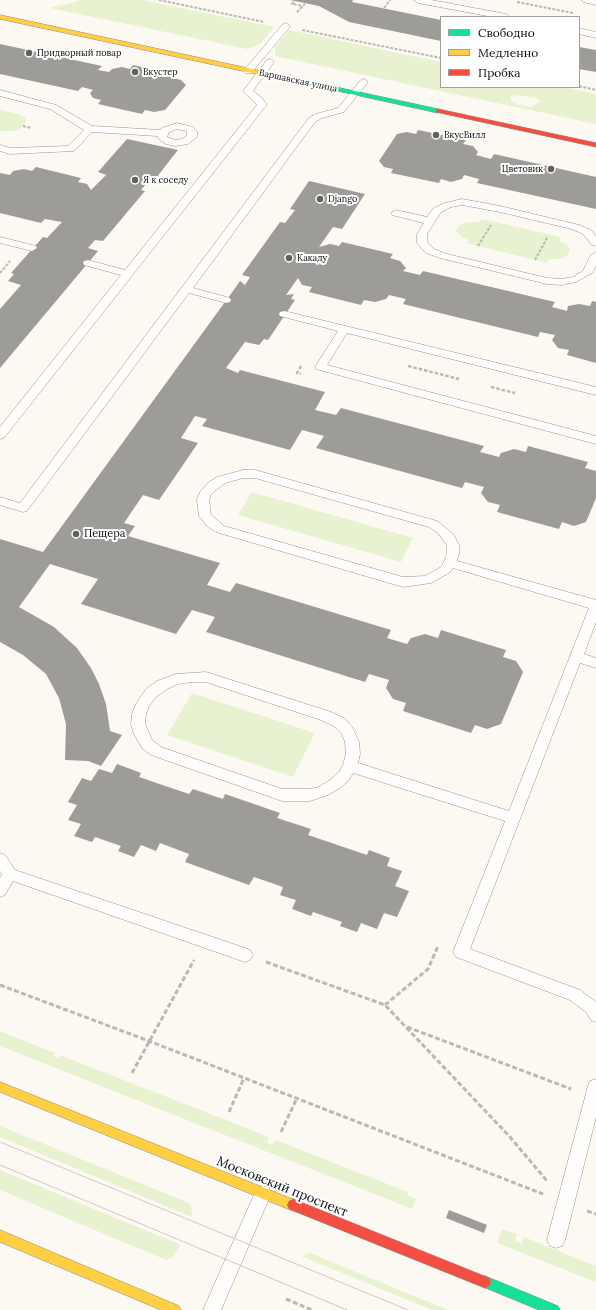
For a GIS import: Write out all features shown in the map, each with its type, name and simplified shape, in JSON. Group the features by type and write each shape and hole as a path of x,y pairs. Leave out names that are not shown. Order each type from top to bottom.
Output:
{"street":[{"name":"Варшавская улица","path":"0,17 596,145"},
{"name":"Варшавская улица","path":"254,59 274,63"},
{"name":"Московский проспект","path":"0,1087 554,1310"},
{"path":"0,1236 175,1310"}],"lane":[{"path":"418,0 437,2 501,16"},
{"path":"586,0 596,2"},
{"path":"248,71 254,59 286,26"},
{"path":"580,31 596,35"},
{"path":"0,435 262,105 258,99 248,91 261,73 274,63"},
{"path":"0,501 23,508 312,120 319,116 341,110 364,82"},
{"path":"0,93 53,107 90,128 163,133"},
{"path":"0,148 10,151 71,149 90,128"},
{"path":"595,258 586,273 576,279 562,282 548,281 444,256 430,251 422,243 422,234 436,210 448,205 462,202 575,226 587,232 596,243"},
{"path":"396,213 430,221"},
{"path":"0,240 32,248"},
{"path":"88,263 128,274"},
{"path":"186,289 226,300"},
{"path":"284,314 596,391"},
{"path":"344,329 320,368 596,440"},
{"path":"243,474 255,474 433,524 449,537 453,545 453,554 450,563 440,573 427,580 403,582 391,580 220,529 211,523 205,516 203,500 210,488 221,480 243,474"},
{"path":"450,563 596,605 461,952 575,995 591,1007 596,1015"},
{"path":"576,657 596,663"},
{"path":"206,677 326,716 338,722 347,731 352,742 353,754 350,766 344,776 335,784 323,791 310,795 282,795 156,751 147,744 141,734 138,724 139,714 143,704 151,693 162,685 176,679 206,677"},
{"path":"350,766 513,818"},
{"path":"0,859 10,874 245,955"},
{"path":"0,891 10,874"},
{"path":"556,1240 594,1091"},
{"path":"212,1310 263,1194"}],"path":[{"path":"384,8 390,0"},
{"path":"294,2 292,4 303,6"},
{"path":"513,2 573,13"},
{"path":"580,86 596,90"},
{"path":"23,126 31,128"},
{"path":"469,262 500,209"},
{"path":"526,276 555,222"},
{"path":"503,415 525,374"},
{"path":"458,384 459,379 463,375"},
{"path":"488,391 492,382"},
{"path":"491,387 515,393"},
{"path":"385,1005 428,969 440,940"},
{"path":"132,1073 204,941"},
{"path":"245,955 385,1005 510,1137 550,1185"},
{"path":"0,986 149,1041 550,1197"},
{"path":"405,1026 594,1091"},
{"path":"229,1112 244,1078"},
{"path":"281,1132 297,1098"},
{"path":"584,1210 596,1214"},
{"path":"286,1299 312,1310"}],"green space":[{"path":"83,0 142,0 274,27 260,44 247,49 50,8"},
{"path":"289,30 440,62 440,88 568,88 596,94 596,124 275,56 275,47","holes":["516,95 536,98 540,101 531,107 517,104 511,100 511,96"]},
{"path":"0,110 22,115 26,119 25,124 21,128 14,131 0,131"},
{"path":"482,219 561,237 559,241 566,244 570,249 565,258 550,259 547,263 467,243 469,240 463,238 456,231 459,226 467,222 479,222"},
{"path":"252,492 413,538 401,562 238,515"},
{"path":"192,693 315,733 293,777 167,735"},
{"path":"0,1031 55,1053 53,1056 58,1058 60,1055 269,1137 267,1142 273,1145 276,1140 408,1192 407,1195 416,1199 412,1209 0,1046"},
{"path":"0,1126 187,1202 191,1206 192,1217 0,1137"},
{"path":"0,1170 181,1245 173,1257 166,1260 0,1190"},
{"path":"502,1229 517,1234 515,1241 522,1244 524,1237 596,1266 596,1282 497,1243"},
{"path":"310,1253 448,1310 432,1310 301,1256"}],"building":[{"path":"290,0 353,0 352,2 440,20 440,41 349,22 319,6"},
{"path":"0,44 102,66 98,70 109,72 112,69 122,67 130,69 133,65 176,75 173,78 181,80 186,85 165,110 154,112 145,110 142,114 98,104 101,100 93,98 90,93 93,90 82,87 78,91 0,74"},
{"path":"580,47 596,50 596,72 580,69"},
{"path":"418,130 466,140 463,144 473,146 478,152 476,155 491,159 494,154 596,177 596,209 477,183 479,179 464,175 462,179 451,182 441,179 439,183 391,173 393,169 384,167 379,161 397,134 407,132 416,134"},
{"path":"127,139 178,150 156,178 152,177 141,190 145,191 103,241 95,240 88,248 98,251 0,368 0,309 21,285 8,281 14,274 11,273 43,237 47,238 62,222 45,219 41,223 0,213 0,173 10,175 13,171 24,169 32,171 36,167 81,178 78,182 87,184 91,190 106,175 98,172"},
{"path":"309,181 365,194 342,229 333,227 319,247 330,244 339,246 342,242 393,254 390,258 400,261 406,268 403,271 420,275 423,271 555,302 552,307 567,311 568,306 579,304 590,306 592,301 596,302 596,363 567,355 569,350 558,348 552,340 555,335 540,332 538,337 403,304 406,299 389,295 386,299 375,302 364,300 361,305 309,292 312,287 302,285 298,278 286,295 294,294 291,299 295,300 268,340 264,339 259,345 245,342 226,368 238,373 240,370 325,392 315,410 336,415 341,408 484,446 480,452 499,457 501,453 514,449 526,452 528,446 588,462 585,468 596,471 596,498 586,522 574,526 562,522 559,529 497,512 500,505 488,502 481,493 484,487 465,482 462,488 316,448 324,436 302,430 290,450 202,426 207,419 195,416 181,438 198,443 159,500 143,495 124,523 135,526 128,536 220,563 207,585 230,592 236,583 391,630 387,638 407,644 411,638 425,634 438,638 441,630 506,650 503,657 516,661 523,672 501,724 487,729 475,725 471,733 403,711 406,703 393,699 386,688 389,680 369,674 365,682 206,632 215,617 192,610 176,634 81,604 98,579 50,564 19,607 54,627 77,648 91,668 99,684 106,704 110,731 122,735 101,766 88,761 65,760 66,724 59,698 46,674 23,655 0,642 0,539 43,552 240,281 245,285 250,277 242,275 280,222 285,223 295,210 290,209"},
{"path":"117,764 141,773 139,777 189,794 193,789 223,799 225,794 280,813 277,818 311,829 308,835 367,855 369,850 390,858 387,866 402,871 395,886 409,891 397,917 384,913 377,929 361,923 357,932 340,926 342,922 313,912 311,916 292,909 296,900 280,895 283,887 254,877 249,885 185,862 189,854 160,843 156,851 141,845 134,857 118,851 121,846 95,837 92,842 74,836 81,824 68,820 77,805 68,802 82,778 91,781 99,769 112,773"},
{"path":"449,1210 487,1225 484,1233 446,1218"}],"tram line":[{"path":"0,1142 408,1310"},
{"path":"0,1165 347,1310"}],"traffic: fast":[{"path":"280,77 438,111"},
{"path":"485,1282 554,1310"}],"traffic: slow":[{"path":"0,17 280,77"},
{"path":"0,1087 293,1205"},
{"path":"0,1236 175,1310"}],"traffic: jam":[{"path":"438,111 596,145"},
{"path":"293,1205 485,1282"}],"place":[{"name":"Придворный повар","path":"29,53"},
{"name":"Вкустер","path":"135,72"},
{"name":"ВкусВилл","path":"436,135"},
{"name":"Цветовик","path":"551,169"},
{"name":"Я к соседу","path":"135,180"},
{"name":"Django","path":"320,199"},
{"name":"Какаду","path":"289,258"},
{"name":"Пещера","path":"76,534"}]}
